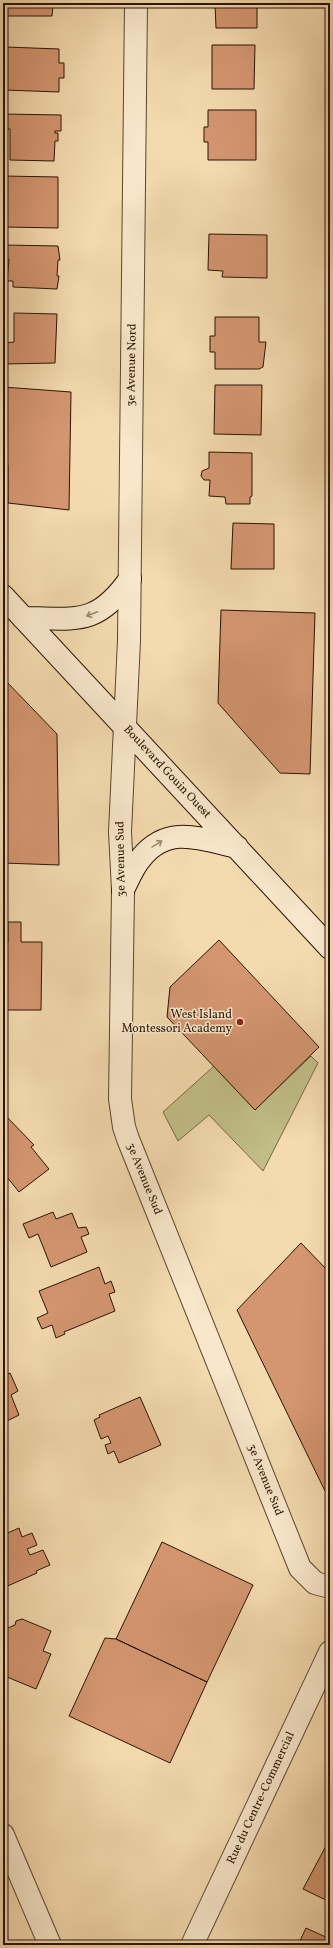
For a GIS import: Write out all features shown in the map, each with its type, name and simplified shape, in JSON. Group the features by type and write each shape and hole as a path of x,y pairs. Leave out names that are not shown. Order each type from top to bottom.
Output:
{"street":[{"name":"3e Avenue Nord","path":"125,727 130,580 136,3"},
{"path":"23,618 80,618 90,615 111,603 130,580"},
{"name":"Boulevard Gouin Ouest","path":"3,596 330,948"},
{"name":"3e Avenue Sud","path":"125,727 120,832 122,890 120,1081 124,1127 300,1568 315,1583 330,1587"},
{"path":"122,890 139,859 162,840 180,836 237,847"},
{"name":"Rue du Centre-Commercial","path":"192,1945 330,1652"},
{"path":"3,1835 50,1945"}],"shaded area":[{"path":"311,1056 318,1063 263,1171 209,1115 178,1141 163,1112 214,1066 255,1110"}],"building":[{"path":"3,3 58,3 53,5 52,16 3,16"},
{"path":"215,3 257,3 257,28 216,28"},
{"path":"212,45 255,45 254,89 212,89"},
{"path":"6,47 59,49 59,63 64,63 64,78 59,78 59,92 5,90 3,51 6,51"},
{"path":"208,110 256,110 256,160 208,160 208,142 204,142 204,127 208,127"},
{"path":"3,114 61,115 61,131 55,131 55,133 58,133 58,141 55,141 54,161 10,160 10,129 3,129"},
{"path":"3,176 58,177 58,228 5,227"},
{"path":"209,234 267,235 267,278 222,277 223,271 208,270"},
{"path":"3,245 58,246 60,260 58,260 57,276 59,276 57,289 13,287 13,281 7,281 9,259 3,259"},
{"path":"14,313 57,314 55,363 4,364 4,343 14,342"},
{"path":"215,317 259,317 259,342 266,342 263,367 259,369 215,369 215,352 210,352 210,336 215,336"},
{"path":"215,385 262,385 261,435 214,434"},
{"path":"3,387 71,392 69,510 8,503 8,465 3,462"},
{"path":"209,452 252,453 252,496 250,497 250,504 226,504 225,497 209,496 210,480 204,480 201,476 202,471 209,468"},
{"path":"233,523 274,524 274,569 231,569"},
{"path":"221,610 315,613 310,774 280,773 218,703"},
{"path":"3,678 57,734 59,865 3,863"},
{"path":"8,922 21,922 21,942 42,942 41,1010 3,1010 3,942 8,942"},
{"path":"219,940 319,1047 255,1110 167,1017 170,987"},
{"path":"3,1113 34,1145 31,1147 49,1169 19,1192 3,1172"},
{"path":"53,1212 56,1219 72,1213 78,1228 86,1227 89,1234 81,1237 87,1252 51,1267 38,1234 29,1238 23,1224"},
{"path":"301,1243 330,1273 330,1480 325,1491 237,1310"},
{"path":"99,1267 105,1284 111,1281 115,1292 109,1294 115,1311 64,1332 65,1334 56,1338 52,1325 42,1329 37,1318 48,1313 39,1291"},
{"path":"10,1373 18,1391 11,1395 19,1415 3,1423 3,1376"},
{"path":"140,1397 161,1445 119,1463 114,1451 108,1454 105,1445 111,1443 108,1436 101,1439 94,1420 100,1417 99,1415"},
{"path":"3,1488 7,1497 3,1499"},
{"path":"19,1528 22,1537 32,1533 37,1545 27,1549 30,1555 43,1550 50,1565 36,1571 37,1573 3,1588 3,1535"},
{"path":"162,1542 253,1585 207,1682 116,1639"},
{"path":"22,1619 51,1631 43,1651 51,1654 36,1689 7,1677 3,1667 3,1630 15,1625 16,1621"},
{"path":"105,1638 116,1639 207,1682 170,1763 69,1716"},
{"path":"327,1844 330,1845 330,1902 303,1889"},
{"path":"306,1928 330,1939 330,1945 298,1945"}],"place":[{"name":"West Island Montessori Academy","path":"240,1022"}]}
